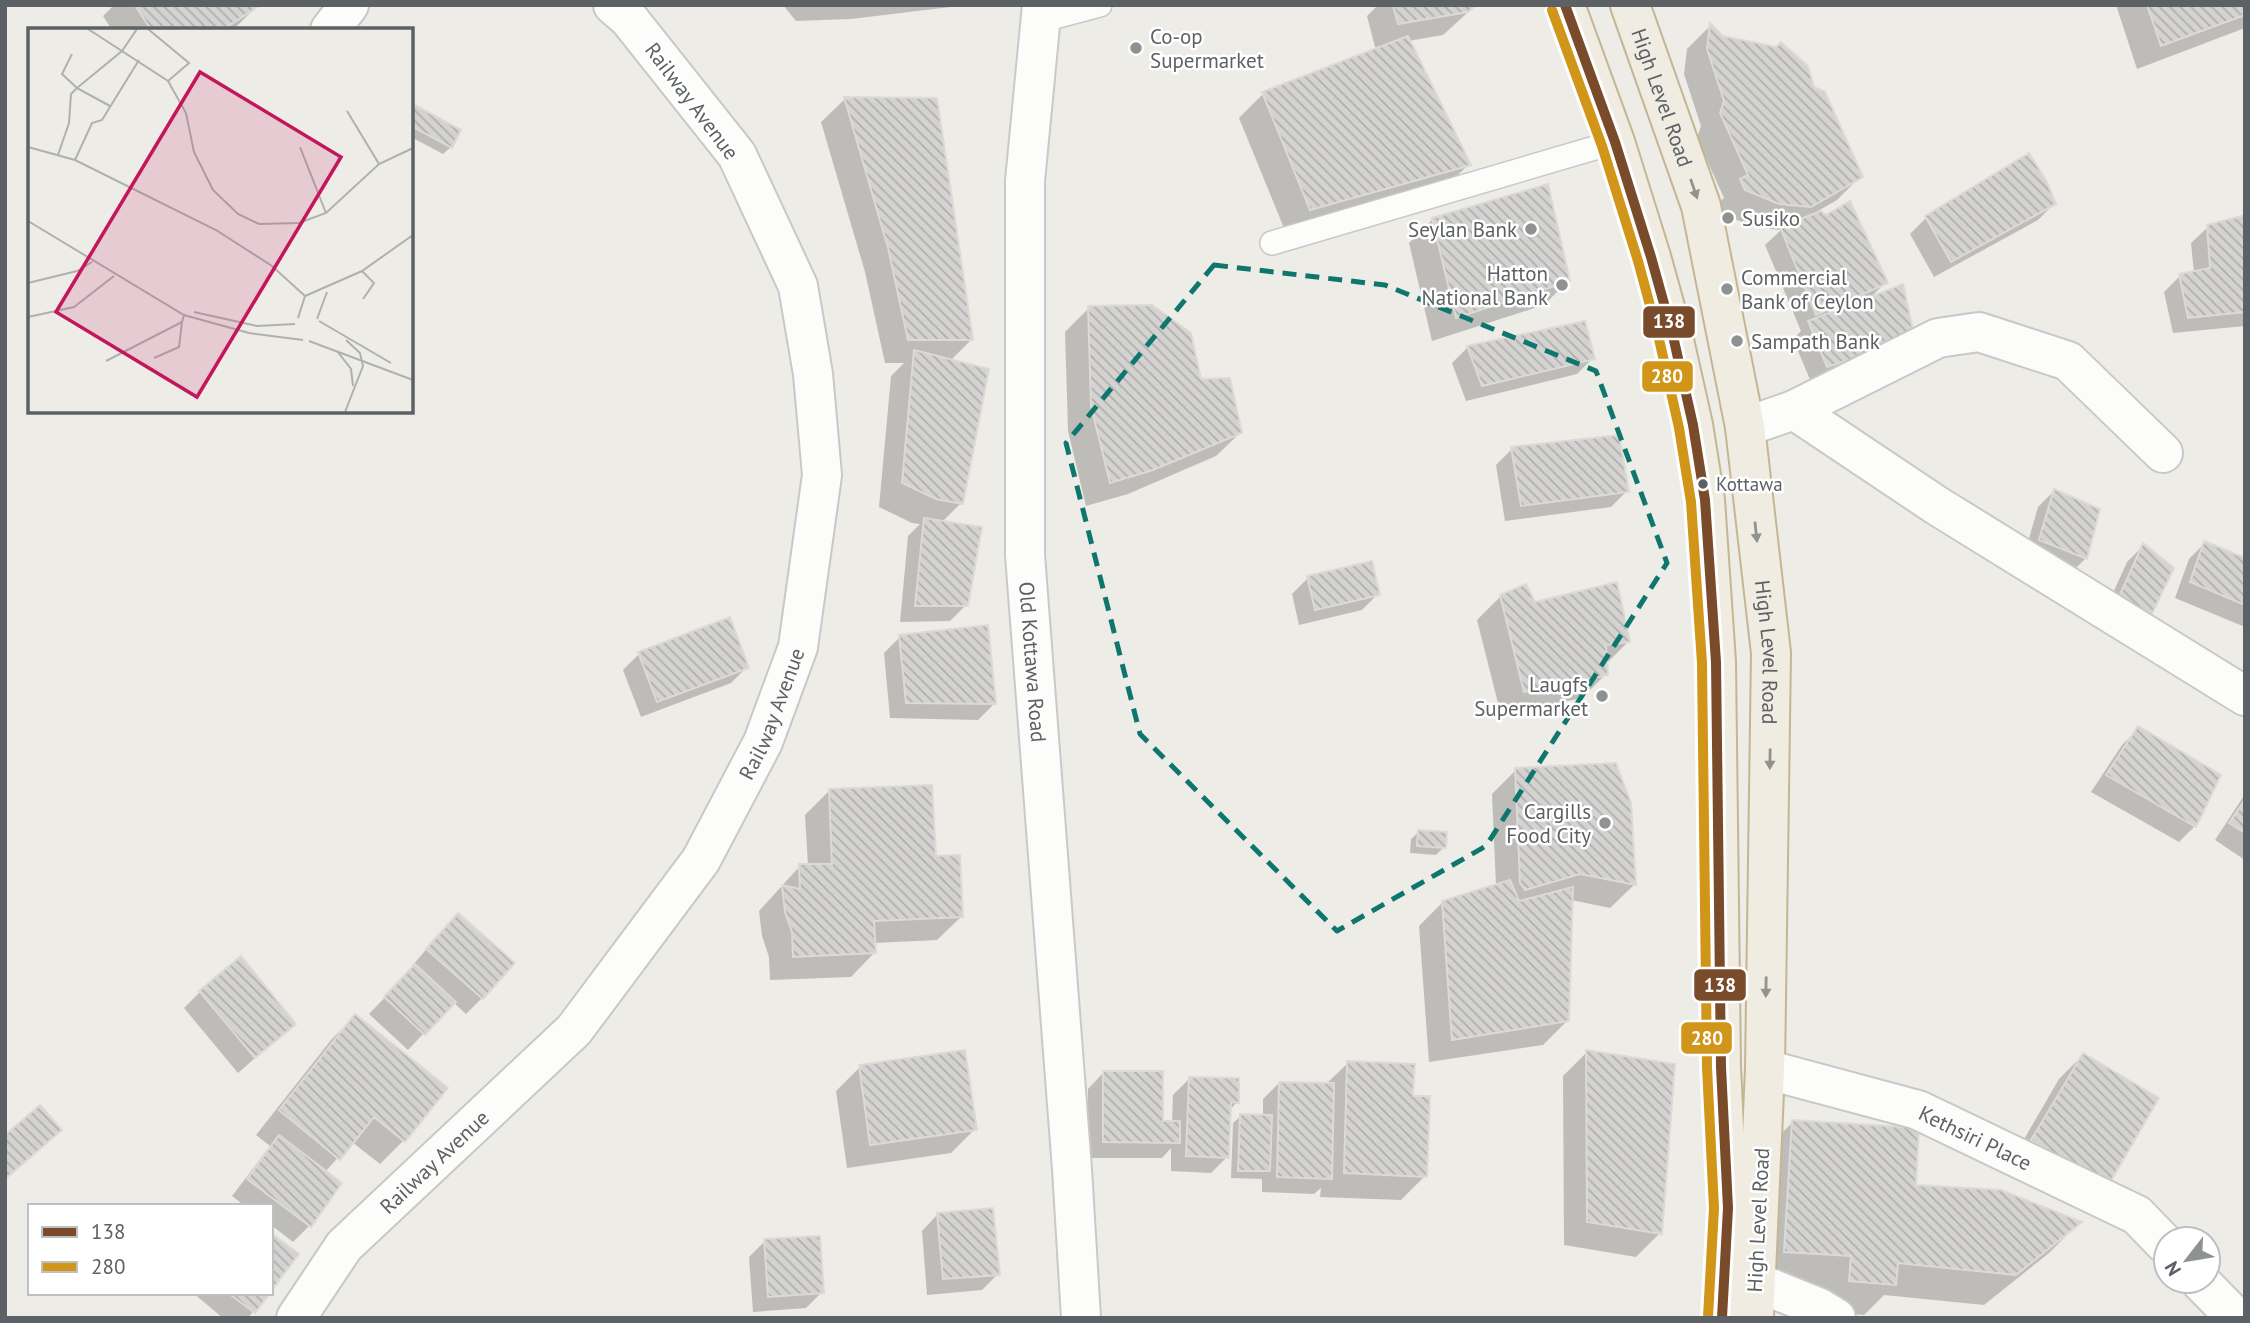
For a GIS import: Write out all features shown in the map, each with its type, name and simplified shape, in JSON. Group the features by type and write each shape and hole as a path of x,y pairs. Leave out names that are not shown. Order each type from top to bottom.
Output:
{"highway":[{"name":"High Level Road","path":"1565,5 1615,142 1673,336 1693,425 1705,499 1716,662 1721,1066 1728,1209 1722,1318"},
{"name":"High Level Road","path":"1630,5 1701,206 1745,427 1771,653 1765,1069 1755,1300"}],"street":[{"path":"332,28 349,5"},
{"name":"Railway Avenue","path":"296,1318 344,1246 574,1030 701,860 763,742 798,647 822,475 813,374 798,286 737,155 629,19 612,5"},
{"name":"Old Kottawa Road","path":"1041,13 1025,181 1025,555 1081,1318"},
{"path":"1745,427 1794,410 1938,338 1979,332 2068,361 2163,453"},
{"path":"1794,410 1936,505 2245,696"},
{"name":"Kethsiri Place","path":"1765,1069 1918,1110 2137,1215 2152,1231"},
{"path":"2214,1295 2236,1318"},
{"path":"1755,1300 1818,1307 1836,1318"}],"lane":[{"path":"1041,13 1100,5"},
{"path":"1272,243 1615,142"}],"highlighted area":[{"path":"1214,265 1385,285 1596,371 1667,563 1486,846 1337,931 1140,734 1066,443"}],"building":[{"path":"135,5 259,5 225,28 150,28"},
{"path":"1393,5 1476,5 1468,12 1398,24"},
{"path":"2147,5 2245,5 2245,15 2161,46"},
{"path":"1710,23 1723,36 1776,47 1781,42 1808,66 1814,87 1825,92 1863,177 1811,207 1779,204 1745,190 1740,179 1748,175 1720,113 1724,101 1707,49"},
{"path":"1408,36 1471,165 1310,210 1262,92"},
{"path":"844,97 937,98 973,340 908,340 888,248"},
{"path":"413,104 461,130 452,148 413,127"},
{"path":"2029,153 2047,182 2056,204 1951,262 1925,216"},
{"path":"1548,184 1570,281 1456,318 1432,218"},
{"path":"1850,201 1888,283 1816,315 1780,227 1821,211 1826,215"},
{"path":"2245,215 2245,312 2188,318 2179,274 2210,268 2207,225"},
{"path":"1903,284 1915,339 1827,367 1808,321"},
{"path":"1152,305 1191,333 1201,379 1230,378 1242,433 1153,470 1110,483 1091,406 1088,306"},
{"path":"1585,321 1595,359 1482,386 1467,346"},
{"path":"914,350 989,369 963,504 936,499 902,483"},
{"path":"1619,435 1629,492 1521,506 1511,447"},
{"path":"2054,489 2100,509 2087,559 2039,540"},
{"path":"924,518 982,527 968,606 915,606"},
{"path":"2204,541 2245,558 2245,605 2190,582"},
{"path":"2143,543 2174,568 2150,618 2119,597"},
{"path":"1372,561 1380,595 1315,610 1307,576"},
{"path":"1617,582 1630,642 1606,645 1608,675 1524,692 1500,595 1526,584 1535,602"},
{"path":"730,617 749,668 657,702 638,652"},
{"path":"988,625 996,704 906,703 899,635"},
{"path":"2138,726 2221,775 2196,827 2106,775"},
{"path":"1616,763 1631,803 1636,885 1580,874 1525,890 1520,883 1515,768"},
{"path":"932,785 936,856 960,855 963,917 874,921 876,953 793,957 792,932 785,912 782,885 800,889 799,864 832,864 829,789"},
{"path":"2245,800 2245,833 2229,823"},
{"path":"1418,830 1447,832 1446,848 1417,846"},
{"path":"1510,880 1519,901 1573,887 1569,1021 1452,1040 1442,901"},
{"path":"458,913 515,963 483,999 426,949"},
{"path":"241,956 296,1024 255,1058 199,991"},
{"path":"415,964 456,1002 425,1035 384,997"},
{"path":"355,1014 448,1088 405,1142 374,1117 340,1160 279,1110"},
{"path":"965,1050 977,1130 870,1145 859,1065"},
{"path":"1586,1050 1675,1064 1662,1234 1587,1222"},
{"path":"2083,1053 2159,1098 2108,1186 2031,1140"},
{"path":"1347,1061 1415,1064 1413,1096 1430,1096 1427,1177 1344,1173"},
{"path":"1103,1071 1163,1071 1163,1121 1180,1121 1180,1143 1103,1142"},
{"path":"1189,1077 1239,1078 1239,1103 1231,1102 1229,1158 1186,1156"},
{"path":"1279,1082 1334,1083 1332,1179 1277,1177"},
{"path":"40,1105 62,1130 5,1179 5,1135"},
{"path":"1240,1114 1272,1115 1270,1171 1238,1171"},
{"path":"1792,1120 1919,1128 1916,1185 2001,1190 2082,1222 2016,1275 1898,1263 1896,1285 1849,1281 1851,1256 1784,1252"},
{"path":"279,1135 342,1183 311,1227 247,1179"},
{"path":"993,1208 1000,1275 943,1279 937,1213"},
{"path":"273,1234 299,1254 273,1288"},
{"path":"820,1236 824,1293 768,1297 764,1239"},
{"path":"231,1295 268,1295 255,1313"}],"transit line":[{"name":"138","path":"1565,5 1615,142 1651,257 1673,336 1693,425 1705,500 1716,662 1721,1067 1728,1208 1722,1318"},
{"name":"280","path":"1552,10 1602,146 1638,261 1679,428 1691,502 1702,663 1707,1067 1714,1208 1708,1317"}],"place":[{"name":"Co-op Supermarket","path":"1136,48"},
{"name":"Susiko","path":"1728,218"},
{"name":"Seylan Bank","path":"1531,229"},
{"name":"Hatton National Bank","path":"1562,285"},
{"name":"Commercial Bank of Ceylon","path":"1727,289"},
{"name":"Sampath Bank","path":"1737,341"},
{"name":"Kottawa","path":"1703,484"},
{"name":"Laugfs Supermarket","path":"1602,696"},
{"name":"Cargills Food City","path":"1605,823"}]}
